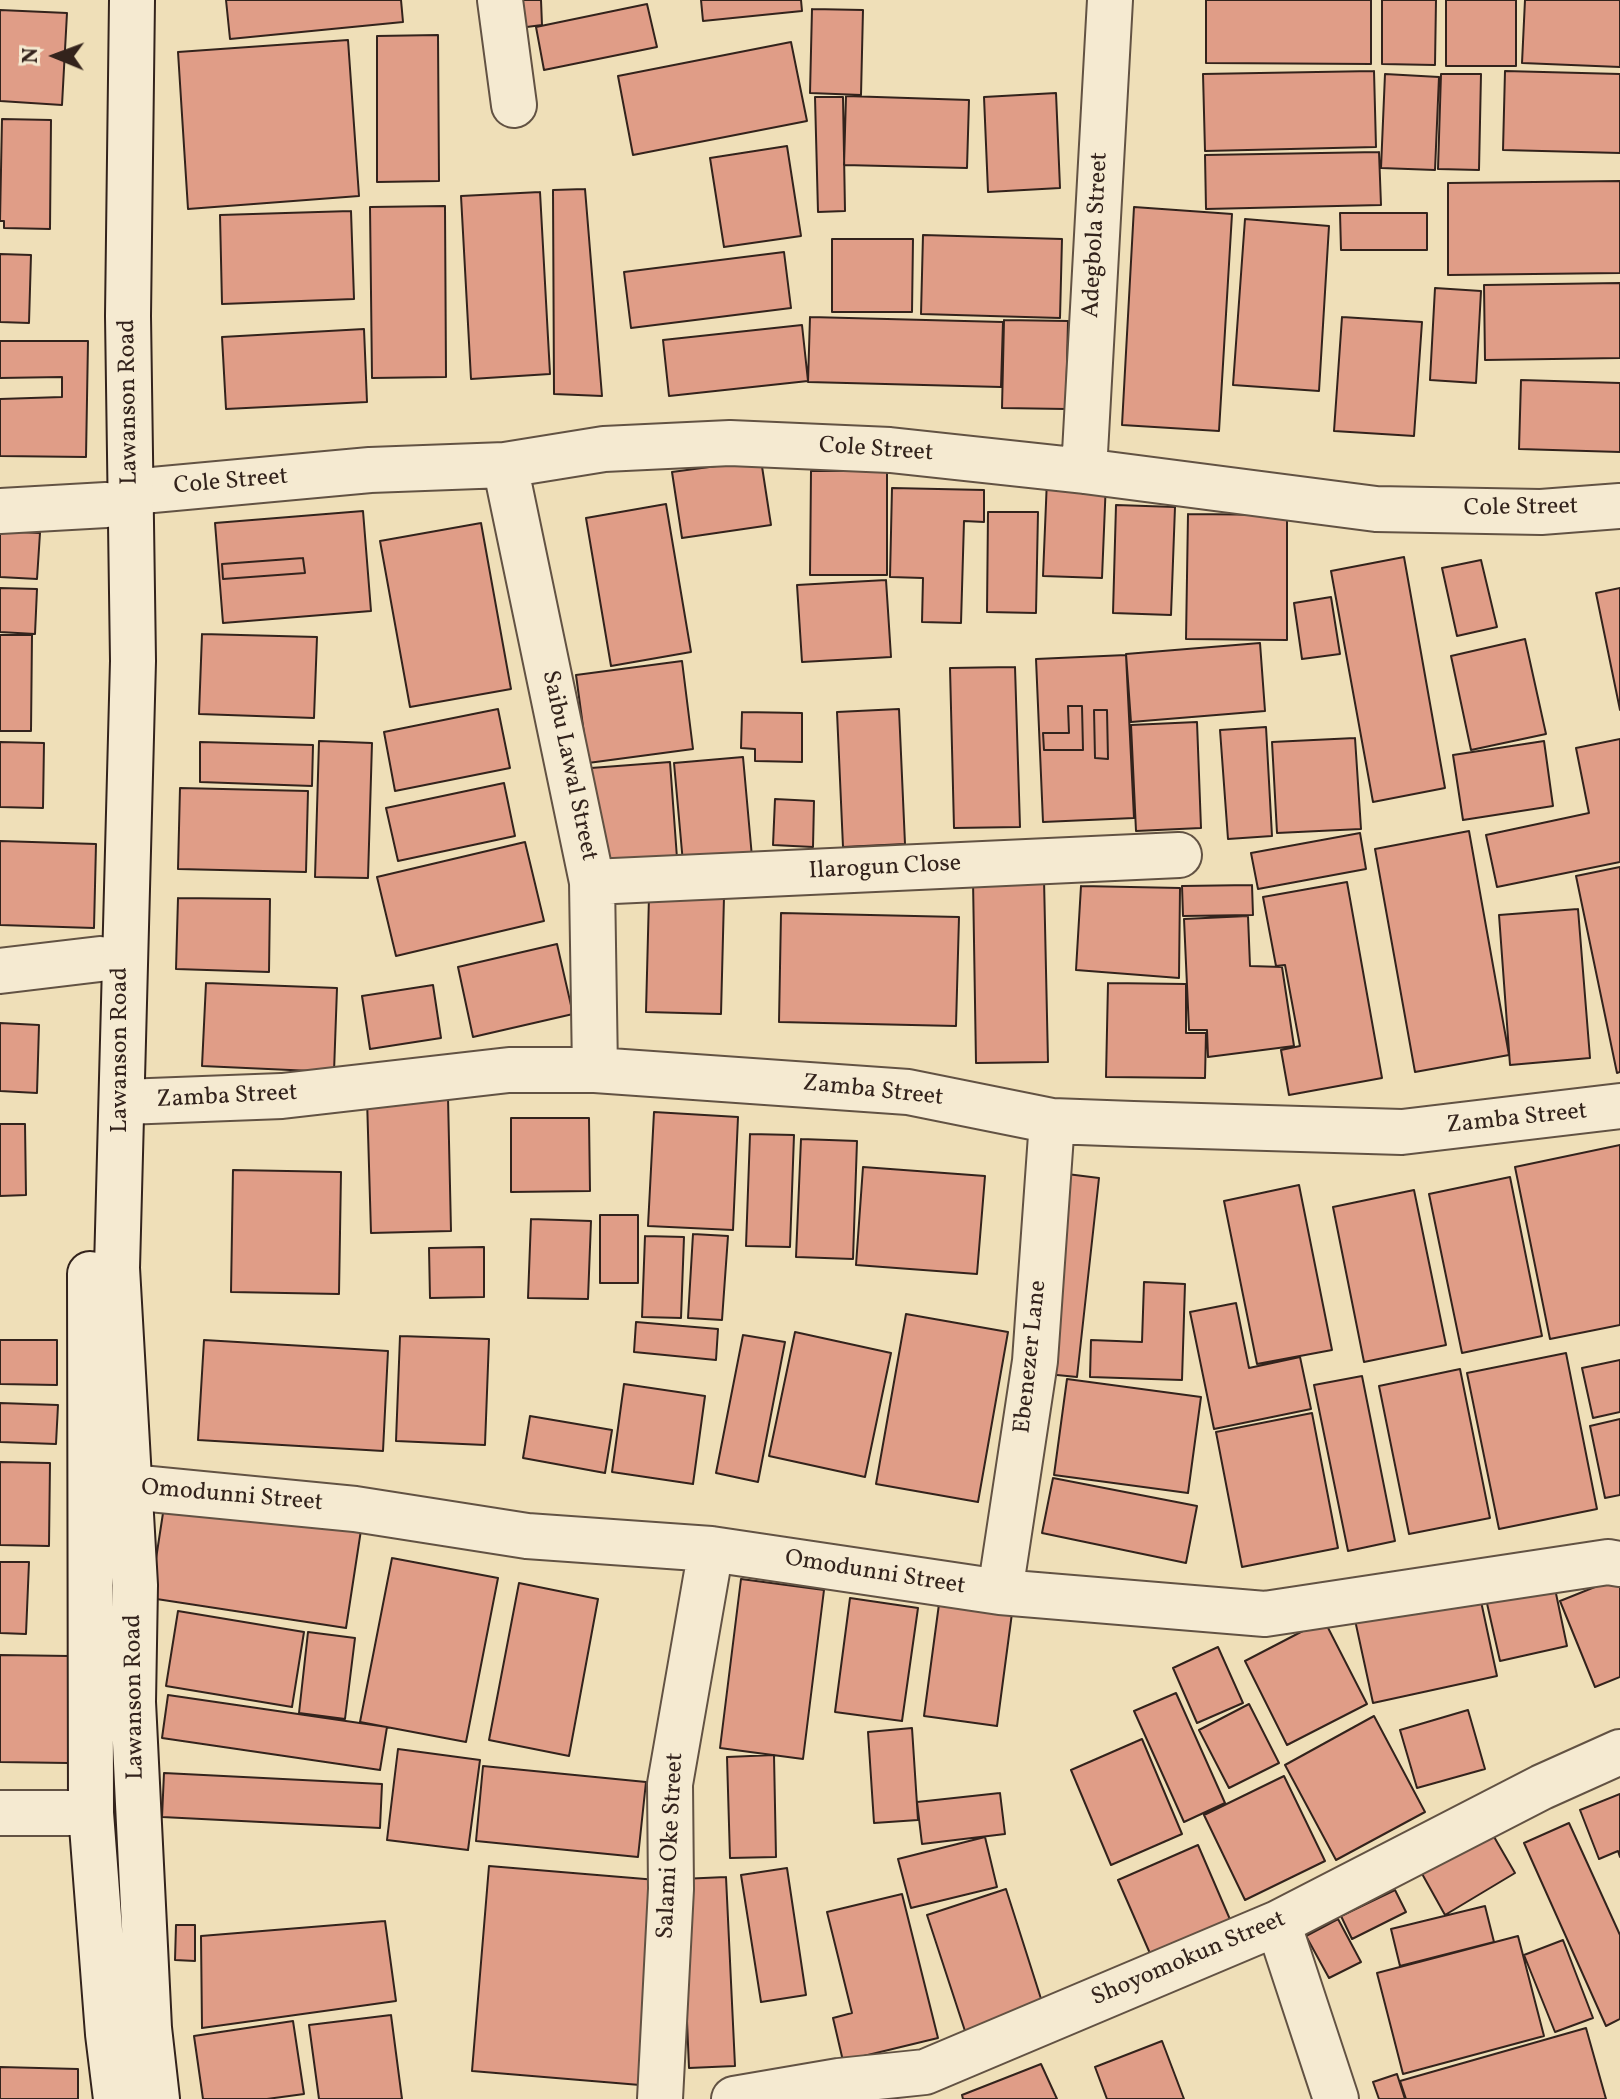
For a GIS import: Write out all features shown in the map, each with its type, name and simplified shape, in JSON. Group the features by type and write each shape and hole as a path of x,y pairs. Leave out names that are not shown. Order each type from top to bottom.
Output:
{"street":[{"name":"Lawanson Road","path":"102,0 99,203 133,661 122,965 124,1102 117,1268 135,1585 133,1702 149,2028 157,2099"},
{"name":"Lawanson Road","path":"116,2099 91,1813 90,1246 128,316 132,0"},
{"path":"500,0 514,105"},
{"name":"Adegbola Street","path":"1084,471 1110,0"},
{"name":"Cole Street","path":"0,511 370,470 505,465 604,449 730,443 890,450 1084,471 1376,509 1541,512 1620,506"},
{"name":"Saibu Lawal Street","path":"505,465 592,882 595,1070"},
{"name":"Ilarogun Close","path":"592,882 1179,855"},
{"path":"0,971 100,959"},
{"name":"Zamba Street","path":"124,1102 282,1096 509,1070 595,1070 908,1092 1052,1121 1402,1132 1603,1111 1620,1106"},
{"name":"Ebenezer Lane","path":"1000,1592 1035,1361 1052,1121"},
{"name":"Omodunni Street","path":"130,1487 355,1509 527,1536 711,1549 1000,1592 1265,1614 1579,1566 1620,1564"},
{"name":"Salami Oke Street","path":"660,2099 671,1889 670,1784 711,1549"},
{"name":"Shoyomokun Street","path":"734,2099 840,2090 925,2072 1278,1923 1528,1794 1620,1752"},
{"path":"0,1813 91,1813"},
{"path":"1278,1923 1336,2099"}],"building":[{"path":"226,0 401,0 403,22 230,39"},
{"path":"518,0 541,0 542,25 519,28"},
{"path":"701,0 801,0 802,11 703,21"},
{"path":"1206,0 1371,0 1371,64 1206,63"},
{"path":"1382,0 1436,0 1435,65 1382,64"},
{"path":"1446,0 1516,0 1516,66 1446,66"},
{"path":"1525,0 1620,0 1620,67 1522,63"},
{"path":"647,4 657,47 544,70 536,27"},
{"path":"812,9 863,10 861,95 810,93"},
{"path":"0,10 67,13 62,105 0,101"},
{"path":"438,35 439,181 377,182 377,36"},
{"path":"348,40 359,196 188,209 178,52"},
{"path":"791,42 807,121 633,155 618,76"},
{"path":"1374,71 1376,147 1205,151 1203,74"},
{"path":"1505,71 1620,74 1620,153 1503,150"},
{"path":"1385,74 1439,77 1435,170 1381,168"},
{"path":"1441,74 1481,74 1479,170 1438,169"},
{"path":"1056,93 1060,188 988,192 984,97"},
{"path":"846,96 969,100 967,168 844,165"},
{"path":"815,97 843,97 845,211 818,212"},
{"path":"2,119 51,120 50,229 4,228 4,221 0,221"},
{"path":"787,146 801,236 724,247 710,158"},
{"path":"1379,152 1381,205 1206,209 1205,155"},
{"path":"1620,181 1620,273 1448,275 1448,183"},
{"path":"585,189 602,396 554,394 553,190"},
{"path":"540,192 550,374 471,379 461,196"},
{"path":"445,206 446,377 372,378 370,207"},
{"path":"1134,207 1232,214 1219,431 1122,425"},
{"path":"351,211 354,299 222,304 220,215"},
{"path":"1340,213 1427,213 1427,250 1341,250"},
{"path":"1245,219 1329,226 1319,391 1233,385"},
{"path":"923,235 1062,239 1060,318 921,314"},
{"path":"832,239 913,239 912,312 832,312"},
{"path":"784,252 791,308 631,328 624,272"},
{"path":"0,254 31,255 29,323 0,322"},
{"path":"1620,283 1620,358 1485,360 1484,285"},
{"path":"1435,288 1481,291 1476,383 1430,380"},
{"path":"810,317 1003,322 1001,387 808,382"},
{"path":"1342,317 1422,322 1414,436 1334,431"},
{"path":"1004,320 1068,321 1066,409 1002,408"},
{"path":"802,325 808,381 669,396 663,340"},
{"path":"364,329 367,402 226,409 222,337"},
{"path":"0,341 88,341 86,457 0,456 0,399 62,397 62,377 0,378"},
{"path":"1521,380 1620,383 1620,452 1519,449"},
{"path":"761,460 771,525 682,538 672,472"},
{"path":"811,471 887,471 887,575 810,575"},
{"path":"1047,479 1106,481 1102,578 1043,576"},
{"path":"892,488 984,490 984,522 964,521 961,623 922,622 923,578 890,577"},
{"path":"666,504 691,652 611,666 586,518"},
{"path":"1116,505 1175,507 1171,615 1113,613"},
{"path":"363,511 371,611 223,623 215,523","holes":["303,558 305,573 223,579 222,564"]},
{"path":"988,512 1038,512 1036,613 987,612"},
{"path":"1188,514 1287,515 1287,640 1186,639"},
{"path":"481,523 511,689 410,707 380,541"},
{"path":"0,531 40,533 37,579 0,577"},
{"path":"1404,557 1445,788 1373,802 1331,571"},
{"path":"303,558 305,573 223,579 222,564"},
{"path":"1481,560 1497,627 1457,636 1442,568"},
{"path":"886,580 891,657 802,662 797,585"},
{"path":"0,588 37,589 35,634 0,632"},
{"path":"1620,588 1620,710 1596,593"},
{"path":"1331,597 1340,654 1302,659 1294,603"},
{"path":"202,634 317,637 314,718 199,714"},
{"path":"0,635 32,635 31,731 0,731"},
{"path":"1525,639 1546,734 1471,750 1451,656"},
{"path":"1260,643 1265,711 1131,722 1126,654"},
{"path":"1126,655 1134,818 1043,822 1036,659","holes":["1068,706 1082,706 1083,750 1044,750 1043,733 1069,733","1094,710 1107,710 1108,759 1095,758"]},
{"path":"682,661 693,749 588,763 576,675"},
{"path":"1015,667 1020,827 954,828 950,668"},
{"path":"1068,706 1082,706 1083,750 1044,750 1043,733 1069,733"},
{"path":"498,709 510,768 395,791 384,732"},
{"path":"899,709 905,844 843,847 837,712"},
{"path":"1094,710 1107,710 1108,759 1095,758"},
{"path":"742,712 802,713 802,762 755,761 755,749 741,748"},
{"path":"1197,722 1201,828 1136,831 1131,725"},
{"path":"1266,727 1272,836 1228,839 1220,730"},
{"path":"1355,738 1361,829 1277,833 1272,742"},
{"path":"1620,739 1620,862 1497,887 1486,835 1589,813 1576,748"},
{"path":"319,741 372,743 368,878 315,877"},
{"path":"1544,741 1553,806 1463,820 1453,755"},
{"path":"0,742 44,743 43,808 0,807"},
{"path":"200,742 313,745 312,786 200,782"},
{"path":"743,757 752,857 683,863 674,763"},
{"path":"670,762 677,858 597,863 591,768"},
{"path":"504,783 515,836 398,861 386,808"},
{"path":"180,788 308,791 306,872 178,869"},
{"path":"775,799 814,801 813,847 773,845"},
{"path":"1469,831 1509,1055 1415,1072 1375,849"},
{"path":"1360,833 1366,869 1258,889 1251,853"},
{"path":"0,841 96,844 94,928 0,925"},
{"path":"525,842 544,921 396,956 377,877"},
{"path":"1620,867 1620,1072 1617,1073 1576,876"},
{"path":"1044,879 1048,1062 976,1063 973,880"},
{"path":"1347,882 1382,1078 1289,1095 1281,1050 1300,1046 1285,965 1276,966 1263,897"},
{"path":"1252,885 1253,915 1183,916 1182,886"},
{"path":"1081,886 1180,888 1179,978 1076,970"},
{"path":"649,896 724,897 721,1014 646,1012"},
{"path":"178,898 270,899 269,972 176,969"},
{"path":"1578,909 1590,1058 1510,1065 1499,915"},
{"path":"781,913 959,917 956,1026 779,1022"},
{"path":"1248,916 1250,966 1282,967 1294,1046 1208,1057 1207,1030 1189,1030 1184,919"},
{"path":"557,944 573,1014 473,1037 458,967"},
{"path":"206,983 337,988 334,1072 202,1066"},
{"path":"1108,983 1186,984 1186,1033 1206,1033 1205,1078 1106,1077"},
{"path":"433,985 441,1038 370,1049 362,996"},
{"path":"0,1023 39,1025 37,1093 0,1091"},
{"path":"448,1097 451,1231 371,1233 367,1099"},
{"path":"654,1112 738,1117 733,1230 648,1226"},
{"path":"511,1118 589,1118 590,1191 511,1192"},
{"path":"0,1124 25,1124 26,1195 0,1196"},
{"path":"750,1134 794,1135 790,1247 746,1246"},
{"path":"801,1139 857,1141 853,1259 796,1257"},
{"path":"1620,1145 1620,1325 1550,1339 1515,1167"},
{"path":"863,1167 985,1176 977,1274 856,1265"},
{"path":"233,1170 341,1172 339,1294 231,1292"},
{"path":"1059,1173 1099,1178 1077,1377 1037,1373"},
{"path":"1510,1177 1542,1336 1462,1353 1429,1194"},
{"path":"1299,1185 1332,1350 1257,1364 1224,1201"},
{"path":"1414,1190 1446,1345 1364,1362 1333,1207"},
{"path":"600,1215 638,1215 638,1283 600,1283"},
{"path":"531,1219 591,1221 588,1299 528,1298"},
{"path":"693,1234 728,1236 722,1320 688,1318"},
{"path":"645,1236 684,1237 681,1318 642,1317"},
{"path":"484,1247 484,1297 430,1298 429,1248"},
{"path":"1144,1282 1185,1284 1182,1380 1090,1377 1091,1340 1142,1342"},
{"path":"1236,1303 1249,1368 1300,1357 1311,1409 1214,1429 1190,1312"},
{"path":"906,1314 1008,1332 978,1502 876,1484"},
{"path":"636,1322 718,1329 716,1360 634,1352"},
{"path":"795,1332 891,1353 865,1477 769,1456"},
{"path":"743,1335 785,1342 758,1482 716,1473"},
{"path":"400,1336 489,1339 485,1445 396,1441"},
{"path":"0,1340 57,1340 57,1385 0,1384"},
{"path":"204,1340 388,1351 383,1451 198,1440"},
{"path":"1566,1353 1597,1509 1499,1529 1467,1373"},
{"path":"1620,1360 1620,1412 1593,1418 1582,1368"},
{"path":"1460,1369 1490,1518 1409,1534 1379,1386"},
{"path":"1362,1376 1395,1541 1348,1551 1314,1385"},
{"path":"1067,1379 1201,1397 1188,1493 1054,1475"},
{"path":"624,1384 705,1396 693,1484 612,1472"},
{"path":"0,1403 58,1405 56,1444 0,1442"},
{"path":"1312,1413 1338,1548 1242,1567 1216,1432"},
{"path":"530,1416 612,1430 605,1473 523,1458"},
{"path":"1620,1419 1620,1495 1605,1498 1590,1426"},
{"path":"0,1462 50,1463 49,1546 0,1545"},
{"path":"1053,1478 1197,1506 1186,1563 1042,1533"},
{"path":"165,1500 361,1530 346,1628 150,1598"},
{"path":"392,1558 498,1578 466,1742 360,1722"},
{"path":"0,1562 29,1562 26,1634 0,1633"},
{"path":"1620,1577 1620,1677 1595,1687 1560,1601"},
{"path":"741,1579 824,1590 803,1759 720,1748"},
{"path":"519,1583 598,1599 569,1756 489,1740"},
{"path":"1554,1584 1567,1646 1500,1661 1486,1599"},
{"path":"1479,1592 1497,1676 1373,1703 1355,1620"},
{"path":"850,1598 918,1608 902,1721 835,1712"},
{"path":"939,1604 1012,1613 997,1726 924,1716"},
{"path":"178,1611 304,1632 292,1707 166,1686"},
{"path":"1324,1620 1367,1704 1287,1745 1245,1661"},
{"path":"308,1632 355,1638 345,1719 299,1713"},
{"path":"1218,1647 1243,1703 1197,1723 1173,1668"},
{"path":"0,1655 69,1656 68,1763 0,1762"},
{"path":"1176,1693 1225,1803 1184,1822 1134,1711"},
{"path":"168,1695 387,1727 380,1770 162,1738"},
{"path":"1249,1704 1279,1763 1229,1788 1199,1730"},
{"path":"1468,1710 1485,1769 1417,1788 1400,1730"},
{"path":"1374,1716 1425,1812 1336,1860 1285,1765"},
{"path":"912,1728 918,1820 874,1823 868,1732"},
{"path":"1142,1739 1182,1834 1111,1865 1071,1770"},
{"path":"398,1749 480,1760 468,1850 387,1840"},
{"path":"774,1755 776,1857 730,1858 727,1757"},
{"path":"483,1766 646,1782 638,1857 476,1841"},
{"path":"164,1773 382,1784 380,1828 162,1817"},
{"path":"1284,1776 1325,1861 1245,1900 1204,1815"},
{"path":"1000,1793 1005,1834 922,1844 917,1802"},
{"path":"1620,1794 1620,1857 1618,1851 1599,1859 1580,1810"},
{"path":"1486,1823 1515,1873 1445,1915 1416,1863"},
{"path":"1569,1823 1620,1935 1620,2019 1606,2026 1524,1843"},
{"path":"985,1837 997,1887 911,1908 898,1859"},
{"path":"1198,1845 1232,1924 1152,1958 1118,1880"},
{"path":"489,1866 657,1880 640,2085 472,2071"},
{"path":"787,1868 806,1995 761,2002 741,1875"},
{"path":"726,1877 735,2066 689,2068 681,1879"},
{"path":"1006,1889 1043,2005 965,2031 927,1915"},
{"path":"1395,1890 1406,1912 1352,1939 1341,1916"},
{"path":"902,1894 938,2038 843,2061 833,2018 852,2013 827,1912"},
{"path":"1485,1906 1494,1942 1400,1966 1391,1929"},
{"path":"1338,1919 1361,1962 1329,1978 1306,1936"},
{"path":"385,1921 396,2001 202,2028 201,1936"},
{"path":"176,1925 195,1925 195,1961 175,1960"},
{"path":"1518,1936 1544,2036 1403,2074 1377,1973"},
{"path":"1563,1940 1593,2018 1555,2032 1524,1955"},
{"path":"391,2015 402,2099 319,2099 309,2025"},
{"path":"293,2021 304,2094 267,2099 203,2099 194,2036"},
{"path":"1586,2028 1606,2099 1406,2099 1400,2081"},
{"path":"1162,2041 1184,2099 1107,2099 1095,2067"},
{"path":"1041,2064 1057,2099 963,2099 962,2095"},
{"path":"0,2067 78,2069 78,2099 0,2099"},
{"path":"1397,2074 1405,2099 1379,2099 1373,2082"}]}
